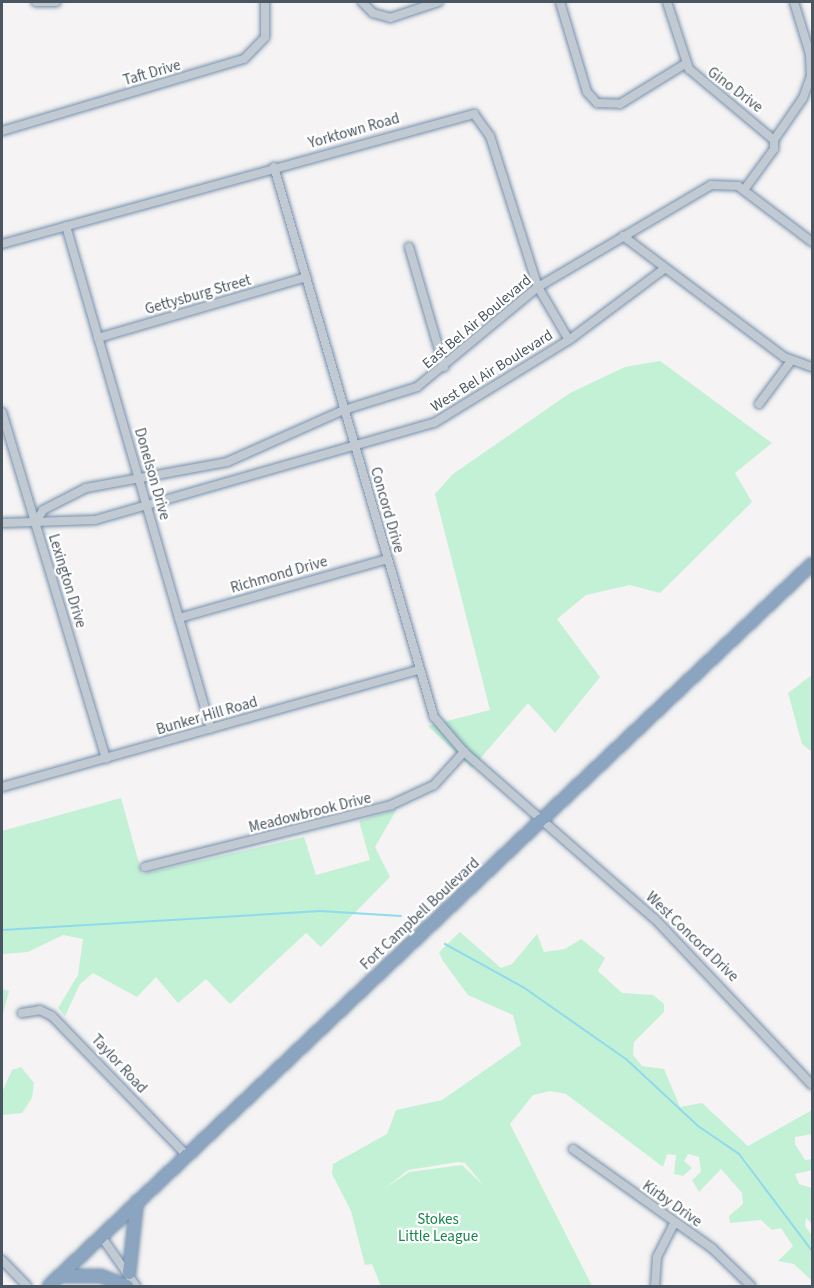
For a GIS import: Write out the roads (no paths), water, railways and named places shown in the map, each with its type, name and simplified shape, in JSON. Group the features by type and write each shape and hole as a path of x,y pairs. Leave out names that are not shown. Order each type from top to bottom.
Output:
{"highway":[{"name":"Fort Campbell Boulevard","path":"48,1287 813,564"},
{"path":"129,1273 137,1201"},
{"path":"59,1276 101,1276 127,1287"}],"street":[{"path":"36,2 56,2"},
{"name":"Taft Drive","path":"2,131 244,59 265,37 265,2"},
{"path":"362,2 373,14 390,18 438,2"},
{"path":"560,2 587,92 597,103 620,104 686,64 667,2"},
{"path":"744,190 774,149 774,140 803,98 811,76 810,54 794,2"},
{"name":"Gino Drive","path":"686,64 774,140"},
{"name":"Yorktown Road","path":"2,244 463,115 479,116 490,136 538,287 569,340"},
{"name":"Concord Drive","path":"274,167 434,717 464,752 543,818"},
{"name":"East Bel Air Boulevard","path":"35,523 43,510 79,491 139,477 227,462 344,410 417,387 538,287 711,185 724,182 744,190 813,242"},
{"name":"Donelson Drive","path":"66,226 211,729"},
{"path":"623,236 791,361 813,367"},
{"path":"409,247 444,367"},
{"name":"West Bel Air Boulevard","path":"2,523 95,520 355,448 447,417 569,340 664,268"},
{"name":"Gettysburg Street","path":"98,338 306,277"},
{"path":"759,404 791,361"},
{"name":"Lexington Drive","path":"2,412 106,759"},
{"name":"Richmond Drive","path":"179,618 387,559"},
{"name":"Bunker Hill Road","path":"2,787 419,670"},
{"name":"Meadowbrook Drive","path":"145,867 391,805 434,784 464,752"},
{"name":"West Concord Drive","path":"543,818 714,976 813,1085"},
{"name":"Taylor Road","path":"22,1013 40,1010 52,1016 186,1155"},
{"name":"Kirby Drive","path":"573,1149 713,1250 751,1287"},
{"path":"655,1287 657,1257 674,1222"},
{"path":"101,1236 129,1273 136,1287"},
{"path":"2,1260 27,1287"}],"waterway":[{"path":"2,930 320,911 401,916"},
{"path":"445,944 523,987 626,1059 698,1126 739,1154 812,1251"}],"park label":[{"name":"Stokes Little League","path":"438,1228"}]}
